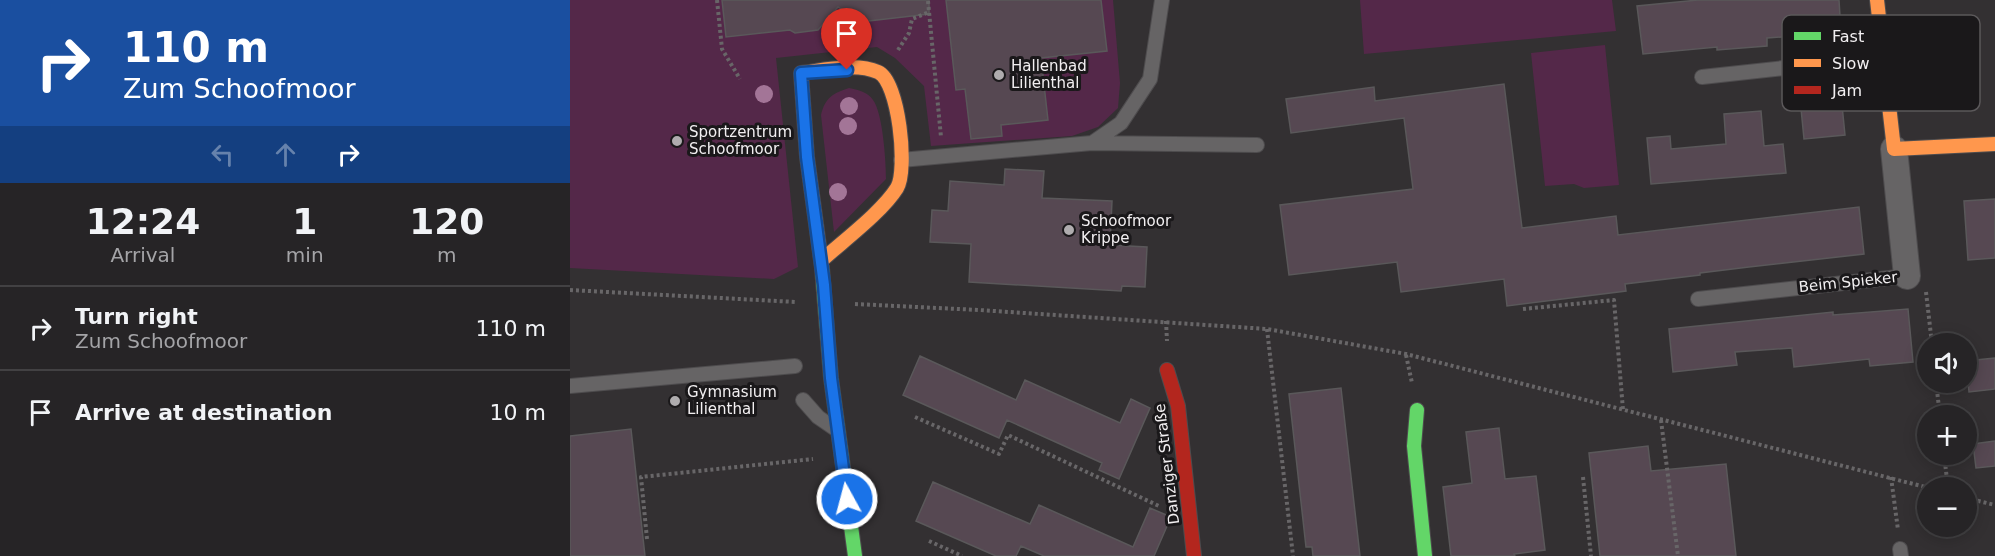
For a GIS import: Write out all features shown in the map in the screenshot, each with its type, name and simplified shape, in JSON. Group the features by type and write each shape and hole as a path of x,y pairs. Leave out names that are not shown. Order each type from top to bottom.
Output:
{"street":[{"name":"Beim Spieker","path":"1877,0 1879,15"},
{"path":"821,261 887,201 896,190 902,172 892,91 884,75 875,70 801,73 807,157 821,261 831,378 855,556"},
{"name":"Beim Spieker","path":"1890,111 1907,276"},
{"path":"1894,149 1995,144"},
{"name":"Danziger Straße","path":"1167,370 1178,406 1194,556"},
{"path":"1417,410 1414,446 1425,556"}],"lane":[{"path":"1092,143 1121,123 1150,79 1162,0"},
{"path":"1702,77 1782,68"},
{"path":"901,160 1092,143 1257,145"},
{"name":"Beim Spieker","path":"1698,299 1907,276"},
{"path":"570,386 795,366"},
{"path":"803,400 818,417 838,431"}],"path":[{"path":"717,0 722,49 740,79"},
{"path":"928,1 943,156"},
{"path":"909,33 912,19 929,12"},
{"path":"1907,276 1924,271 1931,333"},
{"path":"570,290 979,310 1267,329 1406,354 1917,485"},
{"path":"1523,309 1614,300 1623,410"},
{"path":"1267,329 1293,556"},
{"path":"915,417 999,454 1008,435 1165,508 1189,507"},
{"path":"1661,420 1678,556"},
{"path":"647,539 641,477 841,456"},
{"path":"1583,477 1591,556"},
{"path":"1891,477 1901,553"},
{"path":"1977,501 1995,505"},
{"path":"929,542 962,556"}],"shaded area":[{"name":"Sportzentrum Schoofmoor","path":"570,0 1113,0 1120,83 1118,108 1098,127 1072,136 931,146 924,86 895,58 877,47 776,58 798,267 774,279 570,268"},
{"path":"1360,0 1612,0 1616,31 1364,54"},
{"path":"1605,45 1619,185 1584,188 1574,184 1545,186 1531,53"},
{"path":"849,88 868,95 876,106 883,138 886,179 834,232 821,115 830,97"}],"building":[{"path":"722,0 929,0 929,14 860,22 838,7 818,30 795,33 790,30 726,37"},
{"name":"Hallenbad Lilienthal","path":"946,0 1101,0 1107,51 1041,58 1048,120 1001,125 1002,136 971,139 965,89 956,90"},
{"path":"1698,0 1839,0 1840,15 1782,15 1782,37 1767,38 1767,46 1717,50 1717,47 1643,54 1637,6"},
{"path":"1504,84 1522,228 1616,216 1618,235 1859,207 1864,254 1700,273 1700,275 1625,284 1626,291 1507,306 1504,279 1401,292 1397,262 1289,275 1280,205 1413,189 1404,118 1291,133 1286,99 1374,87 1375,101"},
{"path":"1761,111 1764,146 1783,144 1786,173 1651,184 1647,138 1670,136 1671,149 1726,144 1724,114"},
{"path":"1801,111 1843,111 1845,135 1804,139"},
{"path":"1005,169 1044,171 1042,198 1112,201 1110,245 1147,247 1145,287 1122,286 1121,291 969,282 971,244 930,242 932,210 948,211 950,181 1004,185"},
{"path":"1995,199 1995,258 1968,260 1964,201"},
{"path":"1908,309 1913,362 1870,366 1869,359 1794,367 1792,348 1735,352 1737,365 1673,372 1669,329 1833,312 1833,315"},
{"path":"920,356 1016,400 1025,380 1120,423 1131,399 1150,408 1119,479 1099,470 1102,463 1007,420 999,438 903,395"},
{"path":"1995,358 1995,389 1977,391 1977,360"},
{"path":"1341,388 1360,556 1313,556 1312,547 1306,547 1289,394"},
{"path":"1499,428 1505,479 1536,476 1545,550 1514,554 1515,556 1451,556 1443,487 1472,483 1466,432"},
{"path":"631,429 645,556 570,556 570,436"},
{"path":"1995,441 1995,466 1976,468 1977,443"},
{"path":"1648,446 1651,471 1726,464 1736,556 1600,556 1589,453"},
{"path":"933,482 1030,524 1039,505 1133,547 1150,508 1171,517 1154,556 1044,556 1021,546 1016,556 996,556 916,521"}],"traffic: fast":[{"path":"822,268 831,378 855,556"},
{"path":"1417,410 1414,446 1425,556"}],"traffic: slow":[{"path":"1877,0 1879,15"},
{"path":"821,261 830,253 862,226 882,207 897,188 900,178 902,164 900,127 896,108 885,79 878,72 869,69 840,68 801,73 807,157 822,268"},
{"path":"1890,111 1894,149 1995,144"}],"traffic: jam":[{"path":"1167,370 1178,406 1194,556"}],"place":[{"name":"Hallenbad Lilienthal","path":"999,75"},
{"name":"Sportzentrum Schoofmoor","path":"677,141"},
{"name":"Schoofmoor Krippe","path":"1069,230"},
{"name":"Gymnasium Lilienthal","path":"675,401"}],"route":[{"path":"847,70 801,73 807,157 824,285 831,378 847,499"}]}
